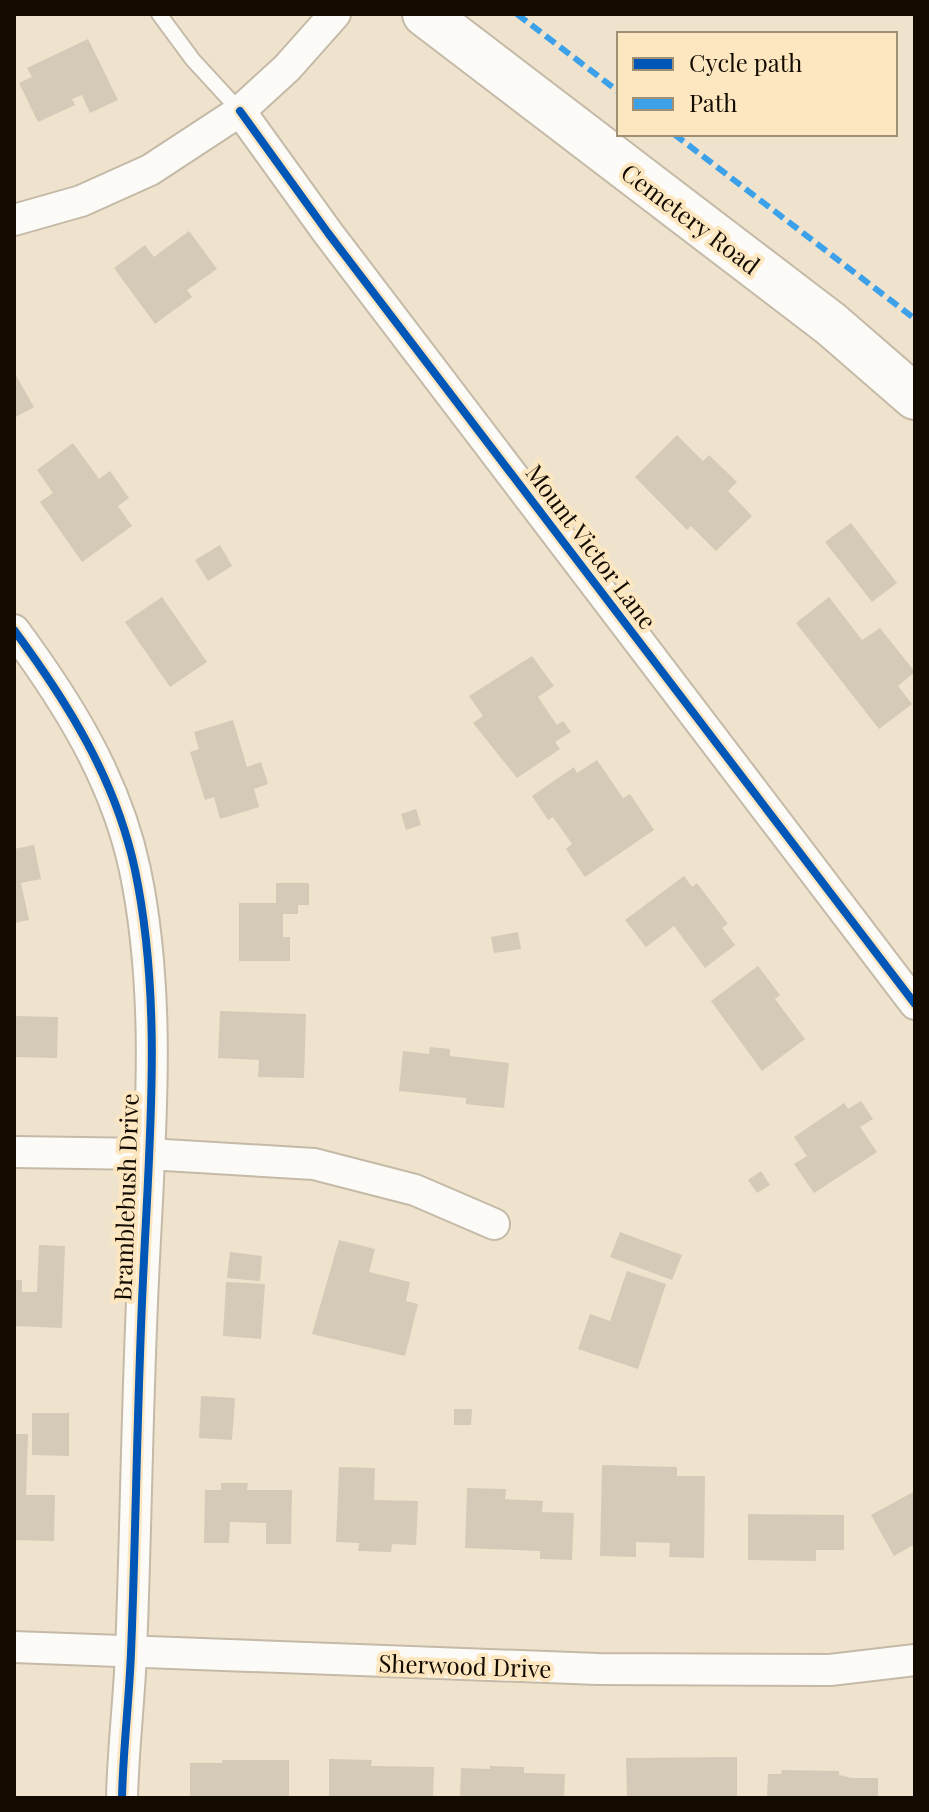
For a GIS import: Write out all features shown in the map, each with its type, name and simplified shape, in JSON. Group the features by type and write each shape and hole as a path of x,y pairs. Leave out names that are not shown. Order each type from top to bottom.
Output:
{"main road":[{"name":"Cemetery Road","path":"425,14 831,324 915,397"}],"street":[{"path":"14,220 81,201 130,180 240,111 287,68 335,14"},
{"name":"Mount Victor Lane","path":"240,111 328,233 915,1004"},
{"name":"Bramblebush Drive","path":"14,630 79,724 103,772 135,869 148,963 148,1154 134,1476 131,1652 122,1798"},
{"path":"14,1152 148,1154 314,1164 415,1190 494,1224"},
{"name":"Sherwood Drive","path":"14,1647 598,1669 830,1670 915,1660"}],"lane":[{"path":"159,14 193,60 240,111"}],"building":[{"path":"88,39 118,100 90,113 82,95 72,99 75,105 38,122 19,83 32,77 27,68"},
{"path":"189,231 217,269 187,290 192,297 155,324 114,268 145,245 154,257"},
{"path":"14,372 34,407 14,418"},
{"path":"677,435 703,461 709,455 737,482 728,491 752,516 716,551 691,526 687,530 635,477"},
{"path":"73,443 99,479 110,471 129,498 118,506 132,526 82,562 40,502 53,493 37,470"},
{"path":"851,523 897,583 872,602 825,542"},
{"path":"220,545 232,566 208,581 195,560"},
{"path":"162,597 207,662 170,687 125,622"},
{"path":"829,597 862,640 880,628 915,672 898,686 912,704 879,729 796,623"},
{"path":"532,656 554,686 538,697 557,725 563,721 571,732 555,742 560,749 517,778 473,723 483,716 469,696"},
{"path":"233,720 247,767 261,762 268,784 254,789 259,807 220,819 214,797 205,800 190,752 199,749 194,732"},
{"path":"597,760 623,798 630,794 654,830 585,877 566,849 572,844 553,817 548,820 532,796 574,767 577,773"},
{"path":"416,809 421,825 406,830 401,814"},
{"path":"34,845 41,879 21,883 29,920 14,923 14,849"},
{"path":"684,876 692,887 697,883 728,924 722,928 735,945 705,968 674,926 646,947 625,920"},
{"path":"276,883 309,883 309,905 298,905 298,914 283,914 283,937 290,937 290,961 239,961 239,903 276,903"},
{"path":"518,932 521,949 494,953 491,937"},
{"path":"758,966 780,995 775,999 805,1039 762,1071 711,1001"},
{"path":"220,1011 306,1014 304,1078 258,1077 259,1060 218,1058"},
{"path":"14,1016 58,1017 57,1058 14,1057"},
{"path":"430,1047 450,1049 450,1056 509,1063 504,1108 466,1104 466,1098 399,1091 403,1051 429,1054"},
{"path":"861,1101 873,1119 860,1127 877,1152 814,1193 794,1164 807,1156 794,1137 844,1103 848,1109"},
{"path":"761,1171 770,1185 757,1193 748,1180"},
{"path":"620,1232 682,1255 672,1280 610,1257"},
{"path":"339,1240 375,1249 369,1272 410,1282 406,1301 418,1304 405,1356 312,1334"},
{"path":"39,1245 65,1246 62,1328 14,1326 14,1280 22,1280 22,1292 37,1292"},
{"path":"230,1252 262,1256 260,1281 227,1278"},
{"path":"627,1271 666,1284 638,1369 578,1349 590,1314 610,1321"},
{"path":"226,1282 265,1284 261,1339 223,1336"},
{"path":"201,1396 235,1398 232,1440 199,1438"},
{"path":"454,1409 472,1409 471,1425 454,1425"},
{"path":"32,1413 69,1413 69,1456 32,1455"},
{"path":"14,1434 28,1434 26,1495 55,1495 54,1541 14,1540"},
{"path":"602,1465 677,1467 677,1476 705,1476 704,1558 669,1557 670,1543 636,1542 636,1557 600,1556"},
{"path":"339,1467 375,1468 374,1500 418,1501 416,1545 392,1544 391,1552 358,1551 359,1543 336,1542"},
{"path":"221,1483 248,1483 247,1490 292,1490 291,1544 266,1544 266,1523 230,1522 229,1543 204,1543 205,1490 221,1490"},
{"path":"467,1488 506,1489 505,1499 543,1501 542,1512 574,1513 572,1560 540,1559 540,1551 465,1548"},
{"path":"915,1491 915,1544 894,1556 871,1515"},
{"path":"748,1514 844,1515 844,1550 816,1550 816,1561 748,1560"},
{"path":"737,1757 737,1798 627,1798 626,1758"},
{"path":"329,1759 372,1760 371,1766 434,1767 433,1798 329,1798"},
{"path":"222,1760 289,1760 289,1798 190,1798 190,1763 222,1763"},
{"path":"490,1766 524,1767 524,1773 565,1774 564,1798 460,1798 461,1768 490,1769"},
{"path":"782,1770 839,1771 839,1775 852,1778 878,1778 878,1798 767,1798 768,1774 781,1774"}],"marked path":[{"path":"517,14 617,90"},
{"path":"677,136 915,319"}],"cycle path":[{"path":"240,111 328,233 915,1004"},
{"path":"14,630 71,714 116,805 135,870 149,971 152,1074 131,1653 122,1798"}]}
